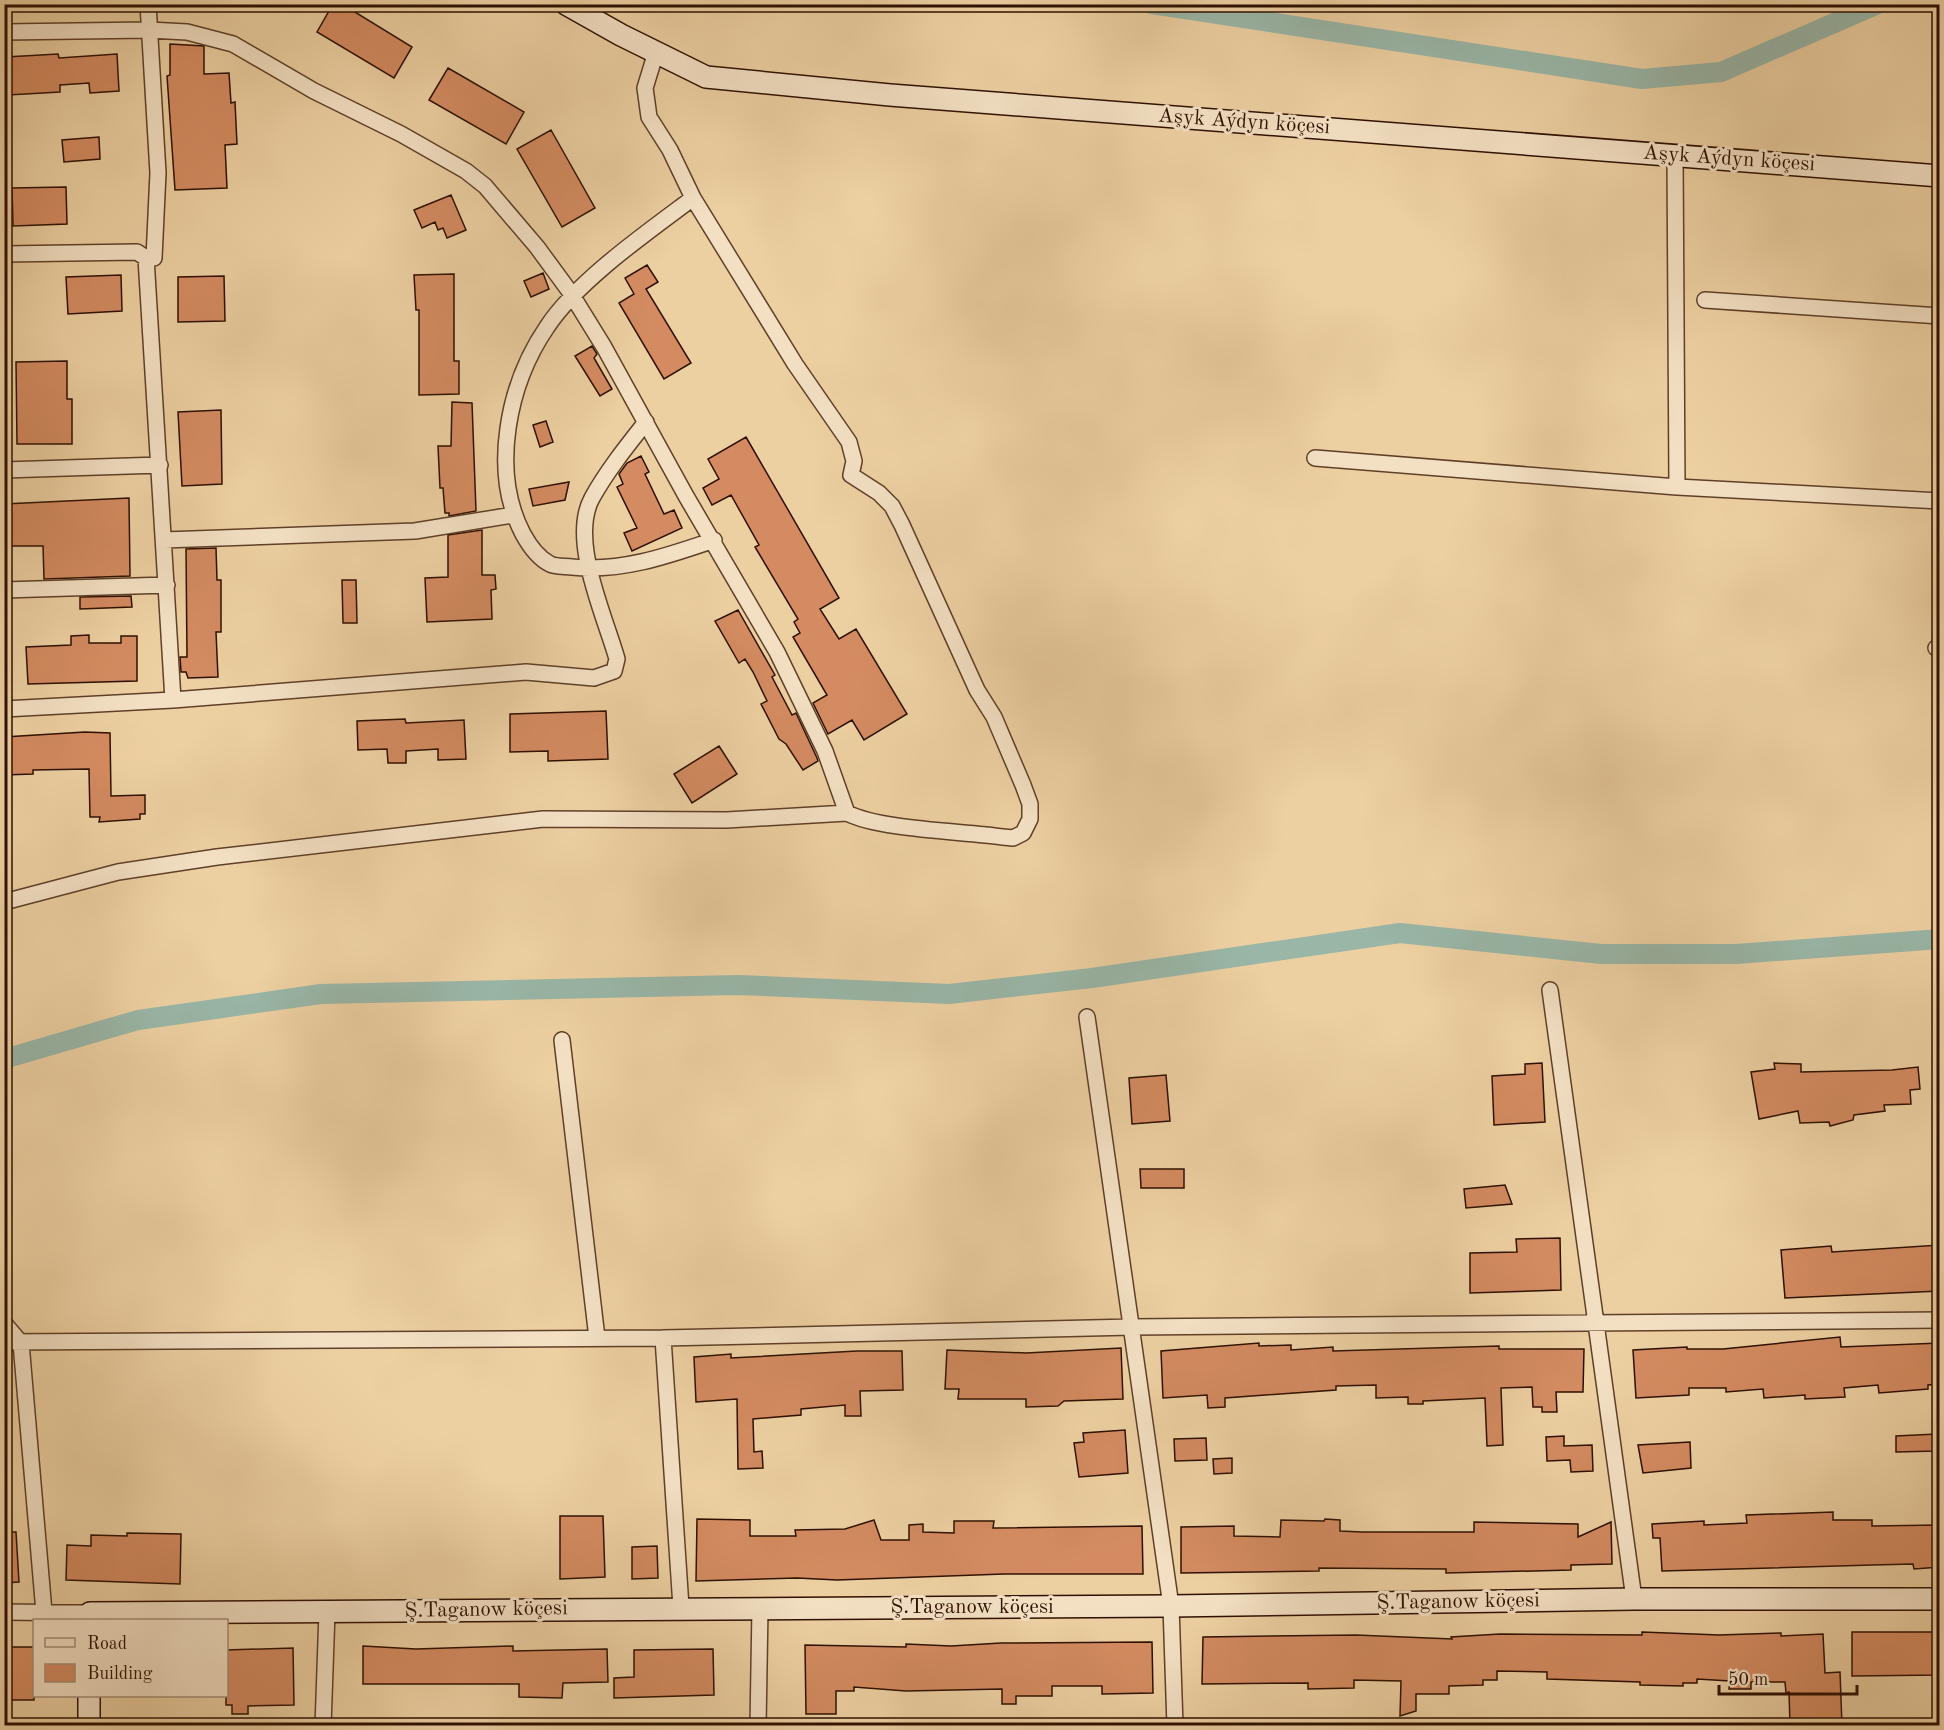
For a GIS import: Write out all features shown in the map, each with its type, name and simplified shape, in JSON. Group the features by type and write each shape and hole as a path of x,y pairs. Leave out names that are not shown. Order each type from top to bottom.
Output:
{"street":[{"path":"4,254 137,252 146,258 154,258 158,173 148,4"},
{"name":"Aşyk Aýdyn köçesi","path":"566,4 706,77 890,95 1940,176"},
{"path":"4,32 149,30 187,32 233,44 314,91 401,134 466,171 485,186 537,247 573,296 646,422 777,652 825,751 847,813"},
{"path":"4,902 118,872 217,857 543,819 727,820 847,813 858,818 891,824 1013,838 1023,833 1030,819 1030,804 1023,785 994,717 977,690 902,525 892,506 879,493 850,475 854,460 849,442 795,364 693,198 670,150 649,117 645,88 656,52"},
{"path":"1675,155 1677,487"},
{"path":"693,198 649,231 573,296 547,326 528,362 512,411 505,455 513,515 530,548 551,565 590,569 630,566 714,540"},
{"path":"146,258 173,700"},
{"path":"1705,300 1940,316"},
{"path":"4,709 173,700 526,672 594,678 614,671 617,659 590,569 584,528 591,499 646,422"},
{"path":"1315,458 1677,487 1940,501"},
{"path":"4,470 160,465"},
{"path":"164,540 415,531 513,515"},
{"path":"4,590 166,585"},
{"path":"1550,990 1634,1599"},
{"path":"1087,1017 1171,1606 1175,1725"},
{"path":"562,1040 597,1338"},
{"path":"4,1342 663,1338 1132,1326 1940,1320"},
{"path":"4,1323 21,1343 44,1612"},
{"path":"663,1338 681,1607"},
{"name":"Ş.Taganow köçesi","path":"4,1612 44,1612 90,1617 681,1607 1171,1606 1634,1599 1940,1599"},
{"path":"758,1725 760,1608"},
{"path":"323,1725 327,1612"},
{"path":"89,1697 89,1725"}],"building":[{"path":"333,4 342,4 412,47 394,78 317,32"},
{"path":"170,44 204,46 204,74 229,73 231,103 235,102 237,144 225,145 227,188 175,190 167,76 170,75"},
{"path":"58,54 59,58 117,54 119,91 90,93 89,83 60,85 60,92 8,95 6,57"},
{"path":"448,68 524,112 506,144 429,100"},
{"path":"551,130 595,208 562,227 517,149"},
{"path":"99,137 100,159 64,162 62,140"},
{"path":"66,187 67,224 13,226 12,188"},
{"path":"451,195 466,230 447,238 443,228 438,230 435,222 422,228 414,210"},
{"path":"647,265 658,282 646,289 691,363 664,379 619,303 634,294 625,278"},
{"path":"543,273 549,289 531,297 524,281"},
{"path":"454,274 454,361 459,361 459,394 419,395 419,310 416,310 414,275"},
{"path":"121,275 122,311 68,314 66,277"},
{"path":"224,276 225,321 178,322 178,277"},
{"path":"592,346 597,354 594,358 612,389 600,396 575,356"},
{"path":"67,361 67,399 72,399 72,444 17,444 16,362"},
{"path":"452,402 472,403 476,511 449,516 449,513 445,513 443,488 440,488 438,446 451,446"},
{"path":"221,410 222,484 182,486 178,412"},
{"path":"546,421 553,442 540,447 533,425"},
{"path":"746,437 839,598 820,609 839,639 856,629 907,714 864,740 852,720 828,734 813,703 827,695 793,637 800,633 794,622 798,619 755,547 759,545 731,495 712,505 703,488 719,479 708,459"},
{"path":"641,456 649,472 645,474 664,514 674,510 682,528 632,551 624,533 637,528 617,487 623,484 619,474 627,463"},
{"path":"569,482 565,500 533,506 529,489"},
{"path":"129,498 130,576 44,579 43,546 4,546 4,504"},
{"path":"482,530 482,575 495,575 496,589 491,590 492,619 427,622 425,578 448,577 448,535"},
{"path":"216,548 217,580 221,580 221,632 216,632 218,677 188,678 186,672 181,672 180,657 187,657 186,549"},
{"path":"342,580 356,580 357,623 343,623"},
{"path":"131,596 132,607 80,609 80,597"},
{"path":"738,610 775,675 772,677 792,715 796,713 817,758 818,761 803,770 786,744 779,739 761,704 767,701 753,672 745,659 739,663 715,621"},
{"path":"89,635 89,643 121,643 121,636 137,636 137,681 28,684 26,647 71,645 71,636"},
{"path":"606,711 608,759 548,761 548,751 510,752 510,714"},
{"path":"405,719 406,723 464,720 466,759 438,760 438,749 406,751 406,763 388,763 387,749 358,750 357,721"},
{"path":"85,732 110,733 111,796 145,795 145,814 140,814 140,819 99,822 100,817 90,817 89,769 33,770 33,774 4,775 4,737"},
{"path":"719,746 737,774 692,803 674,774"},
{"path":"1542,1063 1545,1122 1494,1125 1492,1076 1525,1074 1525,1064"},
{"path":"1774,1063 1801,1064 1801,1072 1892,1070 1918,1067 1920,1089 1910,1090 1911,1104 1884,1105 1885,1111 1854,1115 1853,1120 1830,1126 1829,1122 1800,1123 1798,1111 1759,1119 1751,1072 1775,1069"},
{"path":"1166,1075 1170,1121 1132,1124 1129,1078"},
{"path":"1140,1169 1184,1169 1184,1188 1141,1188"},
{"path":"1505,1185 1512,1204 1466,1208 1464,1189"},
{"path":"1560,1238 1561,1290 1470,1293 1470,1253 1517,1252 1516,1239"},
{"path":"1940,1245 1940,1291 1785,1298 1781,1250 1831,1246 1832,1252"},
{"path":"1840,1337 1841,1347 1940,1343 1940,1384 1928,1385 1928,1389 1879,1393 1878,1385 1844,1388 1845,1397 1805,1399 1805,1395 1764,1398 1763,1389 1726,1392 1726,1388 1689,1388 1689,1395 1636,1398 1633,1350 1687,1347 1687,1349 1723,1349"},
{"path":"1259,1343 1259,1346 1291,1345 1291,1350 1333,1347 1333,1351 1499,1346 1499,1349 1584,1349 1583,1392 1556,1392 1557,1412 1542,1412 1542,1407 1533,1407 1532,1387 1501,1388 1503,1445 1487,1446 1485,1398 1423,1401 1423,1404 1408,1404 1408,1397 1376,1398 1376,1385 1336,1386 1336,1390 1225,1398 1225,1407 1208,1408 1207,1395 1163,1398 1161,1351"},
{"path":"1121,1348 1123,1399 1064,1401 1058,1406 1026,1407 1026,1399 958,1399 959,1389 945,1389 947,1350 1026,1353"},
{"path":"857,1351 902,1351 903,1390 860,1391 861,1416 845,1416 845,1405 801,1409 801,1415 753,1419 754,1452 762,1451 763,1468 738,1469 737,1399 696,1402 694,1357 731,1354 731,1358"},
{"path":"1125,1430 1128,1473 1079,1477 1074,1443 1084,1442 1083,1433"},
{"path":"1937,1434 1937,1451 1896,1452 1896,1436"},
{"path":"1564,1436 1564,1446 1592,1445 1593,1471 1571,1472 1570,1460 1547,1461 1546,1437"},
{"path":"1206,1438 1207,1460 1175,1461 1174,1439"},
{"path":"1690,1442 1691,1468 1643,1473 1638,1445"},
{"path":"1232,1458 1232,1473 1214,1474 1213,1459"},
{"path":"1833,1512 1833,1520 1872,1520 1872,1526 1940,1525 1940,1567 1914,1569 1913,1564 1662,1571 1660,1538 1653,1538 1652,1524 1704,1521 1704,1525 1747,1523 1746,1515"},
{"path":"560,1516 603,1516 605,1577 560,1579"},
{"path":"697,1519 750,1520 750,1536 796,1536 795,1530 845,1529 874,1520 881,1540 909,1540 909,1525 923,1524 923,1532 954,1533 954,1521 994,1521 993,1528 1142,1526 1143,1574 1004,1574 837,1580 797,1578 696,1581"},
{"path":"1325,1519 1340,1520 1340,1531 1362,1532 1474,1532 1474,1522 1578,1524 1578,1537 1611,1522 1612,1564 1571,1565 1571,1570 1446,1573 1446,1569 1319,1568 1319,1571 1181,1573 1181,1527 1234,1526 1234,1536 1280,1537 1281,1520 1324,1521"},
{"path":"4,1532 16,1532 19,1582 4,1583"},
{"path":"127,1533 181,1534 180,1584 66,1580 67,1545 91,1546 91,1535 127,1536"},
{"path":"657,1546 658,1578 632,1579 632,1547"},
{"path":"1642,1632 1719,1635 1781,1633 1781,1636 1823,1634 1825,1673 1840,1672 1842,1725 1790,1725 1789,1692 1786,1693 1785,1682 1751,1682 1751,1689 1729,1689 1730,1681 1697,1679 1697,1683 1683,1683 1683,1686 1640,1685 1640,1682 1547,1679 1547,1672 1497,1671 1497,1680 1483,1680 1483,1685 1449,1686 1449,1694 1416,1694 1416,1711 1400,1716 1401,1681 1354,1680 1354,1688 1308,1689 1308,1683 1202,1684 1203,1637 1356,1635 1452,1639 1451,1637 1500,1634 1642,1635"},
{"path":"1852,1632 1940,1632 1940,1675 1852,1676"},
{"path":"1152,1642 1153,1693 1102,1694 1102,1686 1052,1686 1052,1696 1016,1696 1016,1704 1002,1704 1002,1689 906,1691 854,1687 854,1691 836,1691 836,1714 806,1714 805,1645 906,1647 906,1644 951,1646 1001,1643"},
{"path":"363,1646 416,1649 513,1646 513,1651 607,1649 608,1682 563,1683 562,1698 519,1697 519,1684 363,1684"},
{"path":"4,1647 33,1647 34,1700 4,1700"},
{"path":"293,1648 294,1705 248,1706 248,1714 232,1714 232,1705 226,1705 228,1650"},
{"path":"713,1649 714,1695 614,1698 614,1678 634,1677 634,1650"}],"waterway":[{"path":"1152,4 1642,79 1721,72 1878,4"},
{"path":"4,1059 138,1020 321,994 738,985 949,994 1092,978 1400,933 1601,954 1736,954 1940,939"}]}
